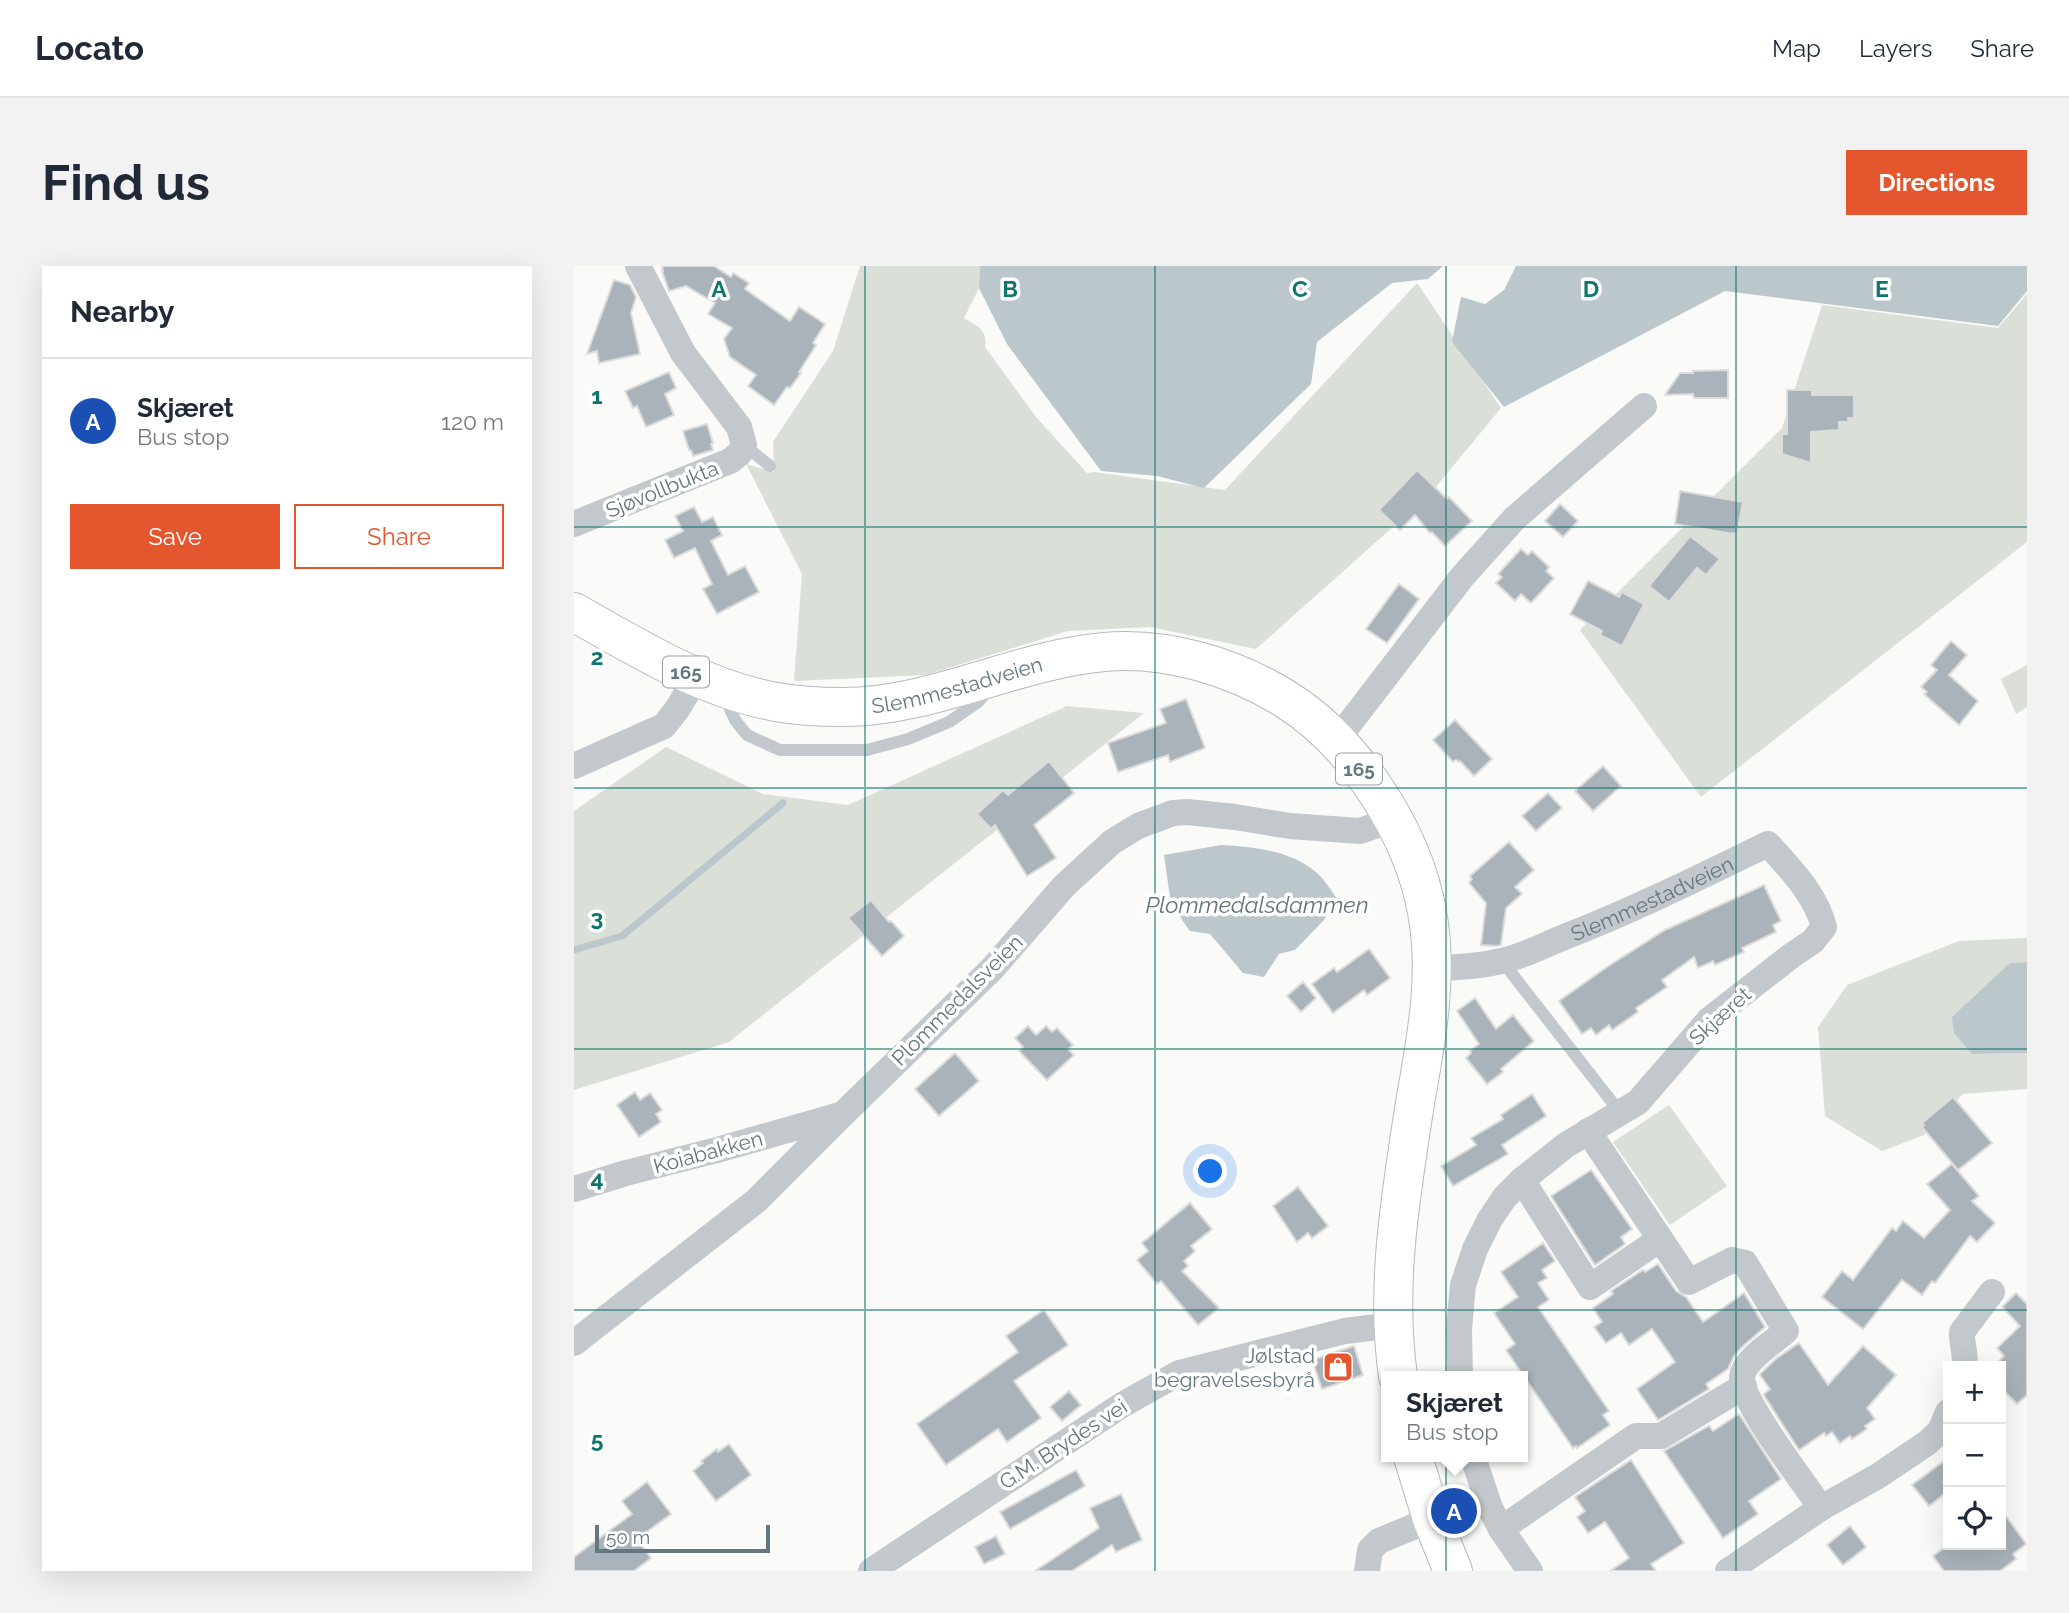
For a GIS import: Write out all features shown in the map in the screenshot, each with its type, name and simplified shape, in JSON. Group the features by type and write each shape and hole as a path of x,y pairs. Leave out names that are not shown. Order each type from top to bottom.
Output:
{"main road":[{"name":"Slemmestadveien","path":"574,612 679,669 776,702 844,707 896,702 1068,657 1106,651 1177,657 1212,665 1288,700 1336,741 1370,782 1394,819 1415,869 1427,908 1431,940 1429,1017 1397,1230 1393,1325 1398,1371"},
{"path":"1415,1462 1432,1519 1453,1571"}],"street":[{"path":"638,266 683,353 739,427 744,445"},
{"path":"1336,741 1462,577 1515,518 1644,406"},
{"name":"Sjøvollbukta","path":"574,524 730,461 740,453 744,445"},
{"path":"574,766 664,726 678,708 709,681"},
{"name":"Plommedalsveien","path":"574,1343 756,1201 992,969 1064,886 1112,842 1138,826 1172,813 1187,812 1290,826 1360,831 1394,819"},
{"name":"Slemmestadveien","path":"1432,968 1502,961 1620,915 1768,844 1801,880 1819,908 1824,927"},
{"name":"Skjæret","path":"1460,1371 1459,1313 1466,1273 1490,1219 1506,1197 1522,1180 1588,1130 1638,1102 1709,1020 1813,941 1824,927"},
{"name":"Koiabakken","path":"574,1189 842,1115"},
{"path":"1588,1130 1689,1282 1732,1260 1745,1263 1786,1331 1751,1359 1742,1376 1744,1386 1752,1406 1821,1508"},
{"path":"1522,1180 1591,1287 1660,1239"},
{"path":"1964,1361 1962,1332 1992,1292"},
{"name":"G.M. Brydes vei","path":"872,1571 1166,1378 1345,1331 1393,1325"},
{"path":"1501,1529 1636,1436 1661,1436 1744,1386"},
{"path":"1728,1571 1821,1508 1878,1476 1927,1443 1940,1431 1943,1424"},
{"path":"1475,1462 1490,1508 1530,1571"},
{"path":"1367,1571 1370,1550 1379,1541 1432,1519"}],"lane":[{"path":"744,445 769,467"},
{"path":"1502,961 1619,1111"}],"shaded area":[{"path":"860,266 980,266 979,288 964,318 981,329 985,336 985,347 1036,417 1087,473 1225,490 1417,283 1501,408 1430,494 1256,649 1150,627 1068,631 926,675 794,681 802,574 746,464 774,472 773,442 833,351"},
{"path":"2027,294 2027,542 1701,797 1580,630 1782,428 1822,305 1998,328"},
{"path":"2027,665 2027,707 2016,714 2001,679"},
{"path":"1067,706 1144,713 729,1042 574,1090 574,811 666,747 763,794 848,805"},
{"path":"2027,938 2027,962 2010,963 1972,1054 2027,1053 2027,1089 1963,1094 1924,1135 1882,1151 1825,1116 1818,1027 1847,985 1959,941"},
{"path":"1669,1105 1727,1186 1670,1225 1613,1142"}],"water":[{"path":"980,266 1443,266 1428,279 1392,283 1317,342 1311,384 1204,488 1157,476 1101,471 1007,344 979,288"},
{"path":"1516,266 2027,266 2027,291 1998,326 1725,291 1504,407 1452,342 1461,297 1485,304 1504,290"},
{"name":"Plommedalsdammen","path":"1221,845 1258,849 1294,859 1316,872 1337,899 1324,920 1295,950 1279,954 1264,977 1243,973 1210,934 1190,931 1171,904 1164,855"},
{"path":"2027,962 2027,1053 1972,1054 1954,1033 1952,1017 2010,963"}],"building":[{"path":"662,266 714,266 731,277 733,273 749,283 745,289 790,321 799,307 825,324 813,343 816,345 799,372 801,373 774,405 748,386 756,375 730,357 724,339 732,328 708,314 715,303 686,286 669,291"},
{"path":"614,280 630,285 636,297 631,313 640,354 599,363 597,351 587,354"},
{"path":"1728,370 1728,398 1694,398 1693,394 1665,395 1680,373"},
{"path":"669,372 676,388 665,394 674,415 646,427 637,406 633,408 625,391"},
{"path":"1787,390 1812,390 1812,395 1854,395 1854,418 1848,418 1848,422 1839,422 1839,430 1811,432 1811,463 1782,454 1782,434 1787,434"},
{"path":"707,424 713,450 693,456 683,431"},
{"path":"1417,470 1472,521 1445,546 1415,515 1400,530 1379,510"},
{"path":"1680,491 1743,502 1737,534 1675,524"},
{"path":"1560,504 1578,521 1563,537 1545,521"},
{"path":"694,507 702,522 713,517 722,535 711,541 728,575 745,566 759,592 717,614 703,589 712,584 695,548 674,558 665,540 683,531 675,516"},
{"path":"1690,536 1720,559 1706,575 1697,568 1669,602 1649,586"},
{"path":"1521,549 1528,555 1532,551 1549,567 1546,571 1554,578 1531,603 1521,594 1515,601 1496,583 1502,577 1498,574"},
{"path":"1588,581 1619,597 1622,592 1644,604 1622,646 1600,635 1602,631 1570,614"},
{"path":"1399,584 1419,599 1387,643 1366,629"},
{"path":"1951,641 1967,655 1949,675 1978,701 1959,725 1924,694 1927,692 1921,687 1937,670 1931,665"},
{"path":"1186,699 1205,748 1170,762 1168,755 1118,772 1108,743 1166,723 1160,709"},
{"path":"1455,720 1492,759 1474,776 1460,761 1453,762 1433,740"},
{"path":"1049,761 1074,793 1034,825 1056,858 1027,876 995,825 991,829 977,814 1003,790 1008,795"},
{"path":"1603,766 1621,786 1593,811 1575,791"},
{"path":"1548,793 1562,808 1536,831 1522,816"},
{"path":"1509,842 1534,870 1515,887 1522,894 1506,908 1501,945 1481,945 1486,903 1469,883 1472,879 1470,876"},
{"path":"1764,885 1781,921 1773,925 1776,932 1742,948 1744,952 1715,965 1713,961 1698,968 1694,957 1662,980 1667,987 1636,1008 1638,1012 1612,1030 1609,1025 1596,1035 1591,1028 1582,1034 1559,1001 1665,930"},
{"path":"871,900 904,936 882,956 848,918"},
{"path":"1369,949 1390,978 1367,995 1364,990 1333,1013 1312,984 1334,968 1337,972"},
{"path":"1303,982 1316,998 1301,1012 1287,996"},
{"path":"1475,998 1496,1029 1513,1015 1534,1041 1487,1084 1466,1058 1479,1044 1457,1011"},
{"path":"1028,1026 1036,1035 1046,1026 1052,1032 1057,1028 1073,1045 1068,1049 1074,1055 1047,1080 1019,1051 1023,1047 1015,1038"},
{"path":"955,1053 979,1081 939,1116 915,1089"},
{"path":"635,1092 640,1100 650,1093 662,1110 656,1114 661,1122 639,1137 617,1105"},
{"path":"1532,1094 1546,1116 1502,1145 1508,1154 1453,1186 1441,1166 1476,1145 1471,1138 1503,1119 1501,1115"},
{"path":"1953,1097 1992,1143 1958,1170 1922,1127 1922,1123"},
{"path":"1952,1164 1979,1196 1972,1201 1995,1223 1977,1242 1970,1236 1935,1283 1932,1281 1922,1295 1902,1280 1863,1329 1822,1297 1842,1271 1853,1280 1892,1228 1896,1231 1903,1221 1924,1238 1950,1210 1927,1184"},
{"path":"1591,1170 1632,1229 1621,1237 1625,1244 1595,1265 1551,1196"},
{"path":"1298,1187 1328,1226 1312,1238 1308,1233 1297,1242 1273,1206"},
{"path":"1190,1203 1212,1229 1191,1246 1195,1251 1184,1261 1188,1266 1182,1271 1219,1308 1198,1325 1161,1281 1157,1284 1137,1260 1148,1251 1142,1243"},
{"path":"1543,1243 1555,1261 1542,1270 1547,1278 1538,1283 1549,1300 1538,1307 1609,1411 1603,1415 1610,1425 1577,1448 1573,1448 1528,1382 1528,1371 1520,1371 1506,1350 1515,1344 1494,1313 1518,1297 1501,1272"},
{"path":"1658,1264 1676,1291 1686,1297 1703,1322 1744,1293 1765,1327 1734,1356 1728,1369 1706,1384 1709,1389 1658,1420 1637,1389 1675,1362 1652,1329 1629,1345 1621,1333 1606,1343 1594,1327 1602,1322 1593,1308 1613,1294 1611,1291 1643,1270 1645,1272"},
{"path":"2016,1293 2027,1304 2027,1395 2017,1404 2006,1393 2006,1361 1999,1361 2004,1356 1997,1348 2020,1326 2002,1307"},
{"path":"1044,1310 1068,1345 1014,1381 1041,1418 1007,1442 998,1429 946,1465 917,1424 1018,1352 1006,1336"},
{"path":"1799,1343 1828,1385 1863,1346 1896,1375 1867,1408 1875,1419 1865,1426 1867,1429 1852,1439 1850,1436 1840,1443 1832,1432 1826,1436 1824,1433 1799,1450 1765,1397 1764,1394 1770,1389 1761,1373"},
{"name":"Jølstad begravelsesbyrå","path":"1354,1346 1363,1375 1322,1389 1312,1360"},
{"path":"1069,1391 1081,1405 1062,1421 1050,1407"},
{"path":"1739,1414 1781,1479 1749,1501 1758,1514 1723,1538 1664,1451 1709,1426 1713,1431"},
{"path":"729,1444 751,1475 716,1501 693,1471 717,1449 718,1452"},
{"path":"1631,1460 1684,1543 1651,1564 1656,1571 1610,1571 1629,1558 1605,1522 1588,1533 1577,1517 1585,1511 1575,1497"},
{"path":"1943,1462 1943,1495 1929,1506 1912,1485"},
{"path":"1076,1470 1085,1486 1010,1529 1000,1512"},
{"path":"647,1482 671,1514 637,1539 651,1558 634,1571 574,1571 574,1557 632,1514 622,1501"},
{"path":"1121,1494 1142,1540 1116,1552 1112,1545 1072,1571 1035,1571 1099,1528 1090,1508"},
{"path":"2006,1516 2026,1544 2013,1554 2016,1559 2000,1571 1944,1571 1933,1556 1943,1549 2006,1550"},
{"path":"1850,1526 1866,1547 1843,1565 1827,1545"},
{"path":"996,1536 1005,1554 984,1564 975,1547"}],"waterway":[{"path":"574,950 622,936 783,803"}],"place":[{"name":"Jølstad begravelsesbyrå","path":"1338,1367"},
{"name":"Skjæret","path":"1454,1511"}]}
